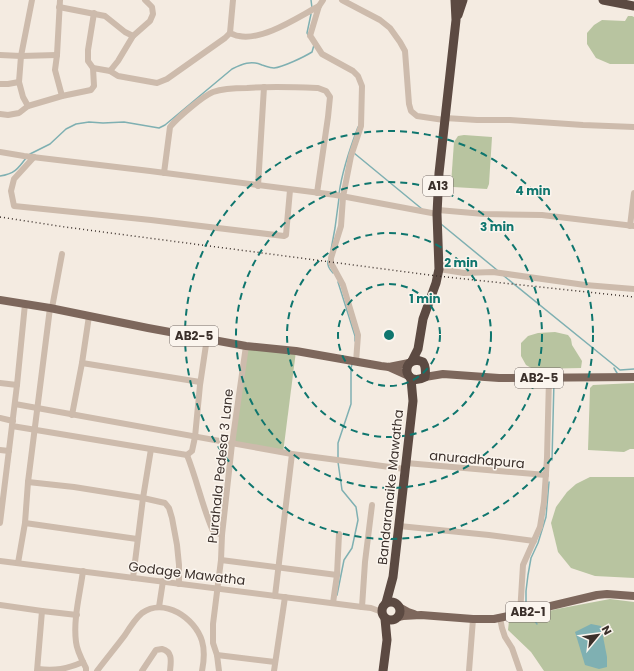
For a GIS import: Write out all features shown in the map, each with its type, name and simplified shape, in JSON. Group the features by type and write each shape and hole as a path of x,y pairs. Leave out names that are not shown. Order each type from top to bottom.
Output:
{"highway":[{"name":"A13","path":"410,362 418,349 423,319 436,284 438,268 437,212 439,173 456,20 455,0"},
{"name":"A13","path":"456,20 463,0"},
{"path":"602,0 631,4"},
{"path":"418,349 424,363 426,371 416,378 407,370 410,362 417,360 424,363"},
{"name":"Bandaranaike Mawatha","path":"383,671 387,640 384,610 393,577 416,378"},
{"name":"Bandaranaike Mawatha","path":"393,577 398,605"},
{"path":"392,602 398,605 400,612 397,618 390,621 384,610 392,602"},
{"name":"Bandaranaike Mawatha","path":"387,640 397,618"}],"main road":[{"name":"AB2-5","path":"0,300 51,308 246,346 296,352 389,367 416,378 443,374 499,378 634,377"},
{"name":"AB2-5","path":"389,367 410,362"},
{"name":"AB2-5","path":"424,363 443,374"},
{"name":"AB2-1","path":"397,618 403,616 421,615 473,619 500,618 586,597 614,594 634,596"},
{"name":"AB2-1","path":"398,605 408,612 421,615"}],"street":[{"path":"28,106 19,82 21,56 32,0"},
{"path":"60,0 57,55 54,70 62,96"},
{"path":"110,71 133,36 150,21 153,14 152,7 145,0"},
{"path":"93,68 110,71 118,76 156,83 167,80 230,33 233,0"},
{"path":"230,33 239,36 258,36 278,28 314,9 323,0"},
{"path":"342,0 380,20 390,28 400,42 405,51 409,104 411,111 417,116 444,119 510,120 634,127"},
{"path":"59,7 105,16 125,32 133,36"},
{"path":"314,9 310,36 324,56 353,71 358,76 362,86 361,126 340,196 340,226 331,258 331,263 343,285 358,335 356,362"},
{"path":"0,114 8,115 19,113 28,106 62,96 91,90 94,86 93,68 88,61 88,50 94,13"},
{"path":"0,55 57,55"},
{"path":"0,84 19,82"},
{"path":"258,186 264,87"},
{"path":"164,173 170,127 181,116 209,94 232,88 318,88 326,91 330,97 317,193"},
{"path":"0,152 29,157 340,196 437,212 542,215 632,226 634,193"},
{"path":"29,157 14,179 11,191 14,206 151,220 284,236 286,235 290,190"},
{"path":"18,563 25,523 28,482 51,308 62,254"},
{"path":"438,268 464,273 493,272 585,285 634,289"},
{"path":"0,523 13,423 25,304"},
{"path":"72,415 89,316"},
{"path":"0,418 35,430 187,455 192,451 195,437 200,382 207,338"},
{"name":"Purahala Pedesa 3 Lane","path":"219,671 217,655 213,643 213,624 221,560 222,535 232,444 246,346"},
{"path":"82,363 200,382"},
{"path":"520,614 523,565 540,527 544,502 549,378"},
{"path":"0,383 17,385"},
{"name":"anuradhapura","path":"15,404 232,444 344,462 546,476"},
{"path":"133,578 137,539 151,449"},
{"path":"0,450 9,451"},
{"path":"275,596 292,454"},
{"path":"187,455 194,473 205,512 213,531 222,535"},
{"path":"28,482 74,487 165,503 169,508 172,518 177,545 179,584"},
{"path":"362,607 365,562 372,505"},
{"path":"25,523 137,539"},
{"path":"399,526 534,541"},
{"path":"333,603 339,534"},
{"path":"221,560 336,574"},
{"name":"Godage Mawatha","path":"0,561 384,610"},
{"path":"83,571 77,615 76,643 85,667"},
{"path":"159,607 163,582"},
{"path":"274,671 284,597"},
{"path":"0,605 77,615"},
{"path":"42,611 38,670 52,671 73,667 85,667 97,671 138,618 147,610 159,607 170,609 182,614 195,627 199,633 204,650 202,671"},
{"path":"500,618 505,637 512,648 520,671"},
{"path":"469,671 473,619"},
{"path":"142,671 154,652 162,648 167,651 170,656 170,671"},
{"path":"217,655 275,662"}],"green space":[{"path":"628,16 634,17 634,64 610,64 596,58 587,44 587,33 594,25 602,20 625,21"},
{"path":"458,136 492,137 489,184 487,189 453,187 451,184 454,142"},
{"path":"555,332 568,335 571,339 572,345 582,361 581,368 533,369 526,365 521,356 521,343 528,336 538,333"},
{"path":"246,346 296,351 283,453 232,444"},
{"path":"634,383 634,449 624,452 588,450 590,388 593,385"},
{"path":"590,477 634,477 634,578 595,576 571,568 558,552 551,523 556,507 567,492 576,484"},
{"path":"610,599 634,602 634,671 544,671 531,652 508,630 509,621 557,609"}],"water":[{"path":"591,624 601,626 607,657 607,667 599,669 585,665 575,632"}],"waterway":[{"path":"311,0 312,8"},
{"path":"308,35 307,33 311,14"},
{"path":"30,154 50,144 66,129 76,124 89,122 124,122 159,128 165,125 232,69 243,64 250,63 271,68 278,67 293,62 312,52 314,45"},
{"path":"339,194 342,177 358,127"},
{"path":"354,153 422,209"},
{"path":"0,176 9,174 15,170 26,158"},
{"path":"331,250 339,198"},
{"path":"441,224 497,270"},
{"path":"328,261 328,266 333,273"},
{"path":"504,276 620,370 634,369"},
{"path":"338,282 355,336 355,341"},
{"path":"338,458 338,443 351,404 352,364"},
{"path":"614,368 617,373"},
{"path":"552,460 555,381"},
{"path":"337,595 344,560 352,548 358,520 356,507 342,490 338,462"},
{"path":"528,607 526,602 528,575 531,558 538,543 546,517 549,482"},
{"path":"530,614 537,624"}],"railway":[{"path":"0,217 65,227 437,276 634,297"}]}
